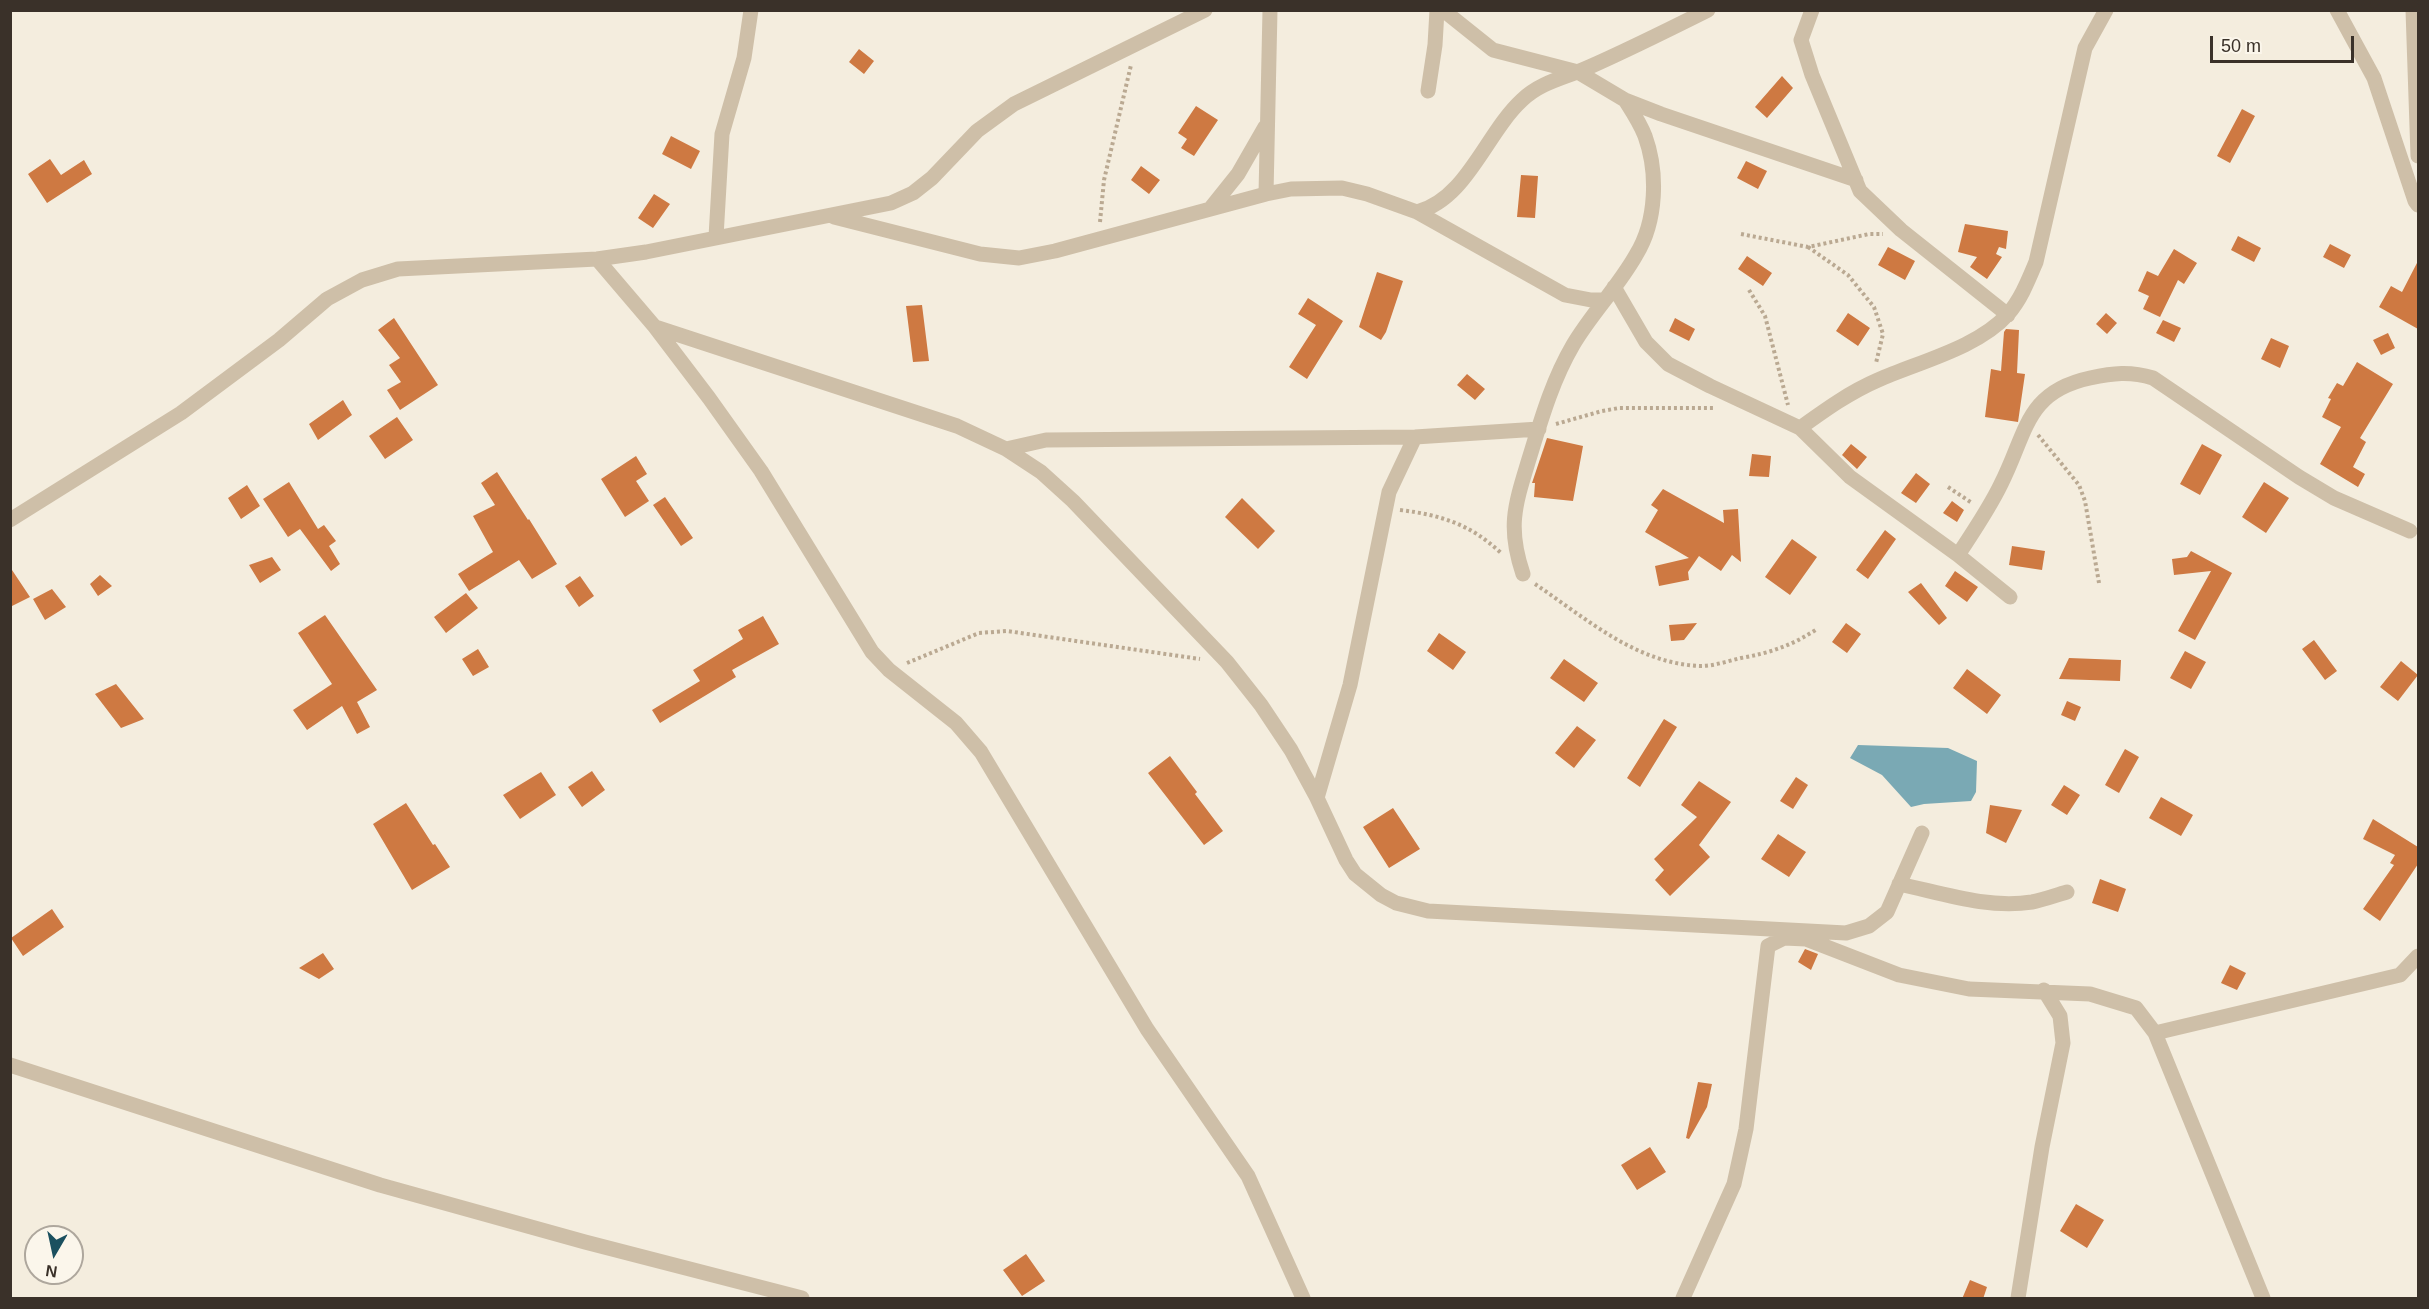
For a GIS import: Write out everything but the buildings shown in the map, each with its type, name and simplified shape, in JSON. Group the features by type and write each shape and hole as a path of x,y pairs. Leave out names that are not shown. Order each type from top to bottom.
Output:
{"street":[{"path":"716,237 722,134 744,58 751,10"},
{"path":"10,520 181,413 279,340 327,299 362,280 398,269 597,259 646,252 891,203 913,193 932,178 977,131 1014,104 1205,10"},
{"path":"1266,194 1270,10"},
{"path":"1428,91 1436,45 1437,10"},
{"path":"1443,10 1493,50 1578,72 1625,99 1696,127 1856,180"},
{"path":"1417,212 1433,207 1448,196 1522,100 1539,87 1578,72 1708,10"},
{"path":"1812,10 1801,40 1812,75 1860,191 1907,234 2008,315"},
{"path":"1796,425 1859,389 1965,344 1988,332 2008,315 2025,290 2036,262 2085,48 2106,10"},
{"path":"2337,10 2374,78 2418,205"},
{"path":"2413,10 2418,156"},
{"path":"1523,574 1515,552 1513,527 1515,504 1560,369 1587,323 1638,254 1651,215 1653,175 1645,135 1625,99"},
{"path":"1209,209 1238,174 1268,121"},
{"path":"832,216 980,254 1019,258 1055,251 1266,194 1291,189 1342,188 1367,194 1417,212 1553,290 1577,298 1604,300"},
{"path":"597,259 655,327 710,398 761,471 863,639 889,670 950,717 981,752 1147,1029 1248,1176 1303,1299"},
{"path":"1614,287 1646,342 1668,364 1737,399 1796,425 1850,477 1958,555 2010,597"},
{"path":"655,327 957,426 1006,448 1058,486 1227,663 1268,714 1291,750 1355,874 1381,895 1412,908 1428,911 1781,934 1846,933 1858,931 1887,912 1922,833"},
{"path":"1958,555 1986,513 2011,465 2027,424 2040,402 2061,386 2114,372 2153,378 2299,477 2334,498 2410,531"},
{"path":"1006,448 1046,440 1415,437 1539,429"},
{"path":"1317,798 1350,685 1393,480 1415,437"},
{"path":"1899,884 1975,901 2001,904 2032,902 2067,892"},
{"path":"1781,934 1806,939 1899,975 1969,989 2044,990 2090,994 2136,1008 2155,1033 2263,1299"},
{"path":"1683,1299 1734,1184 1746,1129 1768,946 1781,934"},
{"path":"2155,1033 2400,975 2418,956"},
{"path":"2018,1299 2042,1147 2063,1043 2060,1016 2044,990"},
{"path":"10,1065 380,1185 802,1299"}],"path":[{"path":"1100,238 1104,180 1136,44"},
{"path":"1740,234 1808,247 1869,234 1907,234"},
{"path":"1808,247 1848,275 1874,306 1883,334 1876,363 1859,389"},
{"path":"1749,290 1765,316 1796,425"},
{"path":"1539,429 1619,408 1721,408"},
{"path":"2027,424 2079,485 2085,501 2099,583"},
{"path":"1948,487 1986,513"},
{"path":"1386,508 1433,514 1452,521 1488,541 1502,554"},
{"path":"1523,574 1632,649 1678,664 1703,666 1775,651 1797,642 1817,629"},
{"path":"889,670 979,633 1007,632 1227,663"}],"water":[{"path":"1858,745 1948,748 1977,761 1976,792 1971,801 1911,807 1882,775 1850,758"}]}
